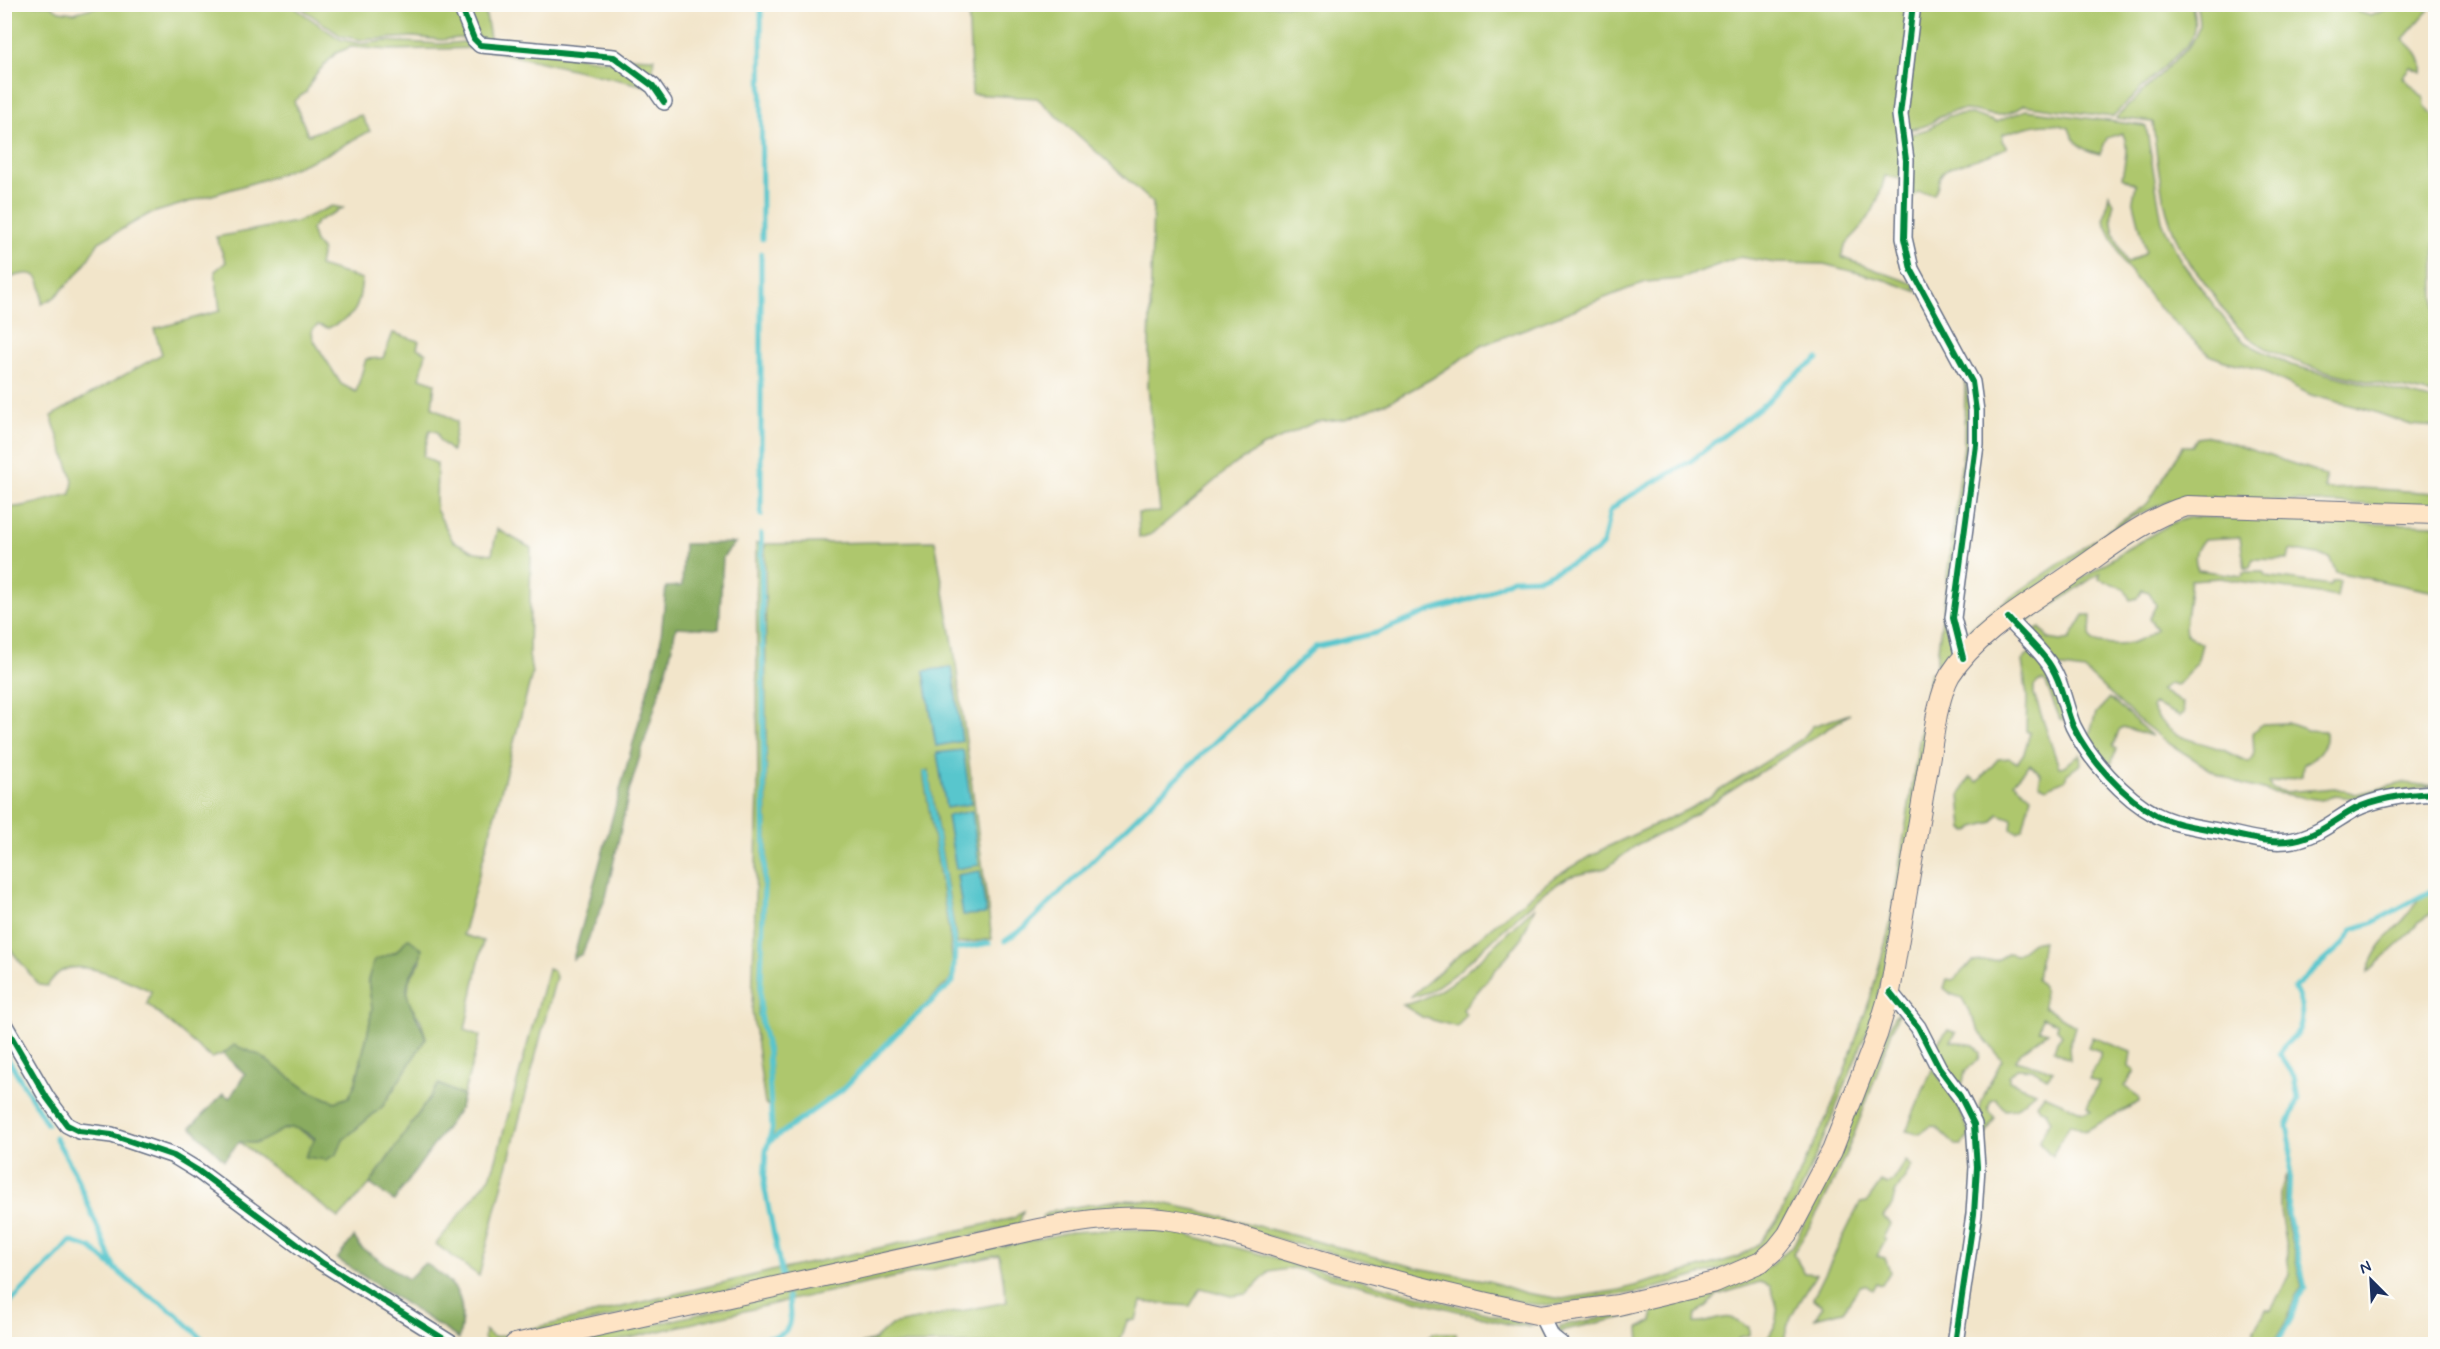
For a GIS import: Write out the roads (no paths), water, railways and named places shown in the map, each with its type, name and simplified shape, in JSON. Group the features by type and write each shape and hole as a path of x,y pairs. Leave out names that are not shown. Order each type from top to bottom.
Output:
{"main road":[{"path":"515,1344 1065,1223 1169,1220 1352,1269 1541,1315 1567,1314 1647,1300 1743,1272 1776,1249 1799,1215 1832,1151 1877,1035 1890,992 1937,714 1949,676 1963,658 2008,618 2132,532 2161,516 2187,506 2436,514"}],"street":[{"path":"460,4 474,39 480,45 614,57 653,86 664,102"},
{"path":"1913,4 1900,114 1906,160 1906,246 1911,269 1972,382 1975,397 1976,445 1953,618 1963,658"},
{"path":"2008,618 2045,658 2058,681 2074,728 2085,744 2111,777 2143,807 2158,816 2181,824 2279,842 2297,840 2314,833 2356,809 2375,802 2436,794"},
{"path":"1890,992 1918,1027 1940,1068 1960,1096 1974,1124 1977,1167 1974,1214 1955,1344"},
{"path":"4,1024 47,1098 67,1125 79,1131 112,1135 174,1156 197,1170 321,1262 452,1344"},
{"path":"1541,1315 1549,1332 1561,1344"}],"water":[{"path":"952,667 962,741 936,746 924,671"},
{"path":"963,750 971,804 946,808 937,753"},
{"path":"972,811 979,865 956,869 947,816"},
{"path":"980,871 986,914 963,915 957,875"}],"waterway":[{"path":"761,4 762,239"},
{"path":"761,253 761,515"},
{"path":"1005,941 1025,927 1162,792 1315,647 1376,633 1428,612 1484,595 1512,579 1540,578 1596,552 1603,544 1610,511 1621,501 1691,461 1767,402 1786,382 1818,359"},
{"path":"761,534 765,851 760,1014 768,1053 772,1129 766,1151 764,1185 782,1276"},
{"path":"769,1142 842,1090 896,1034 953,982 955,949 926,773"},
{"path":"2276,1344 2291,1319 2297,1299 2305,1288 2288,1214 2291,1145 2287,1126 2298,1099 2294,1076 2279,1053 2296,1034 2301,1023 2301,1005 2294,988 2344,943 2353,929 2372,923 2436,888"},
{"path":"955,949 989,943"},
{"path":"4,1052 47,1124"},
{"path":"55,1137 74,1171 115,1269"},
{"path":"4,1303 11,1302 70,1241 91,1248 134,1285 174,1312 208,1344"},
{"path":"734,1344 779,1335 785,1331 789,1324 790,1313 788,1297"}]}
